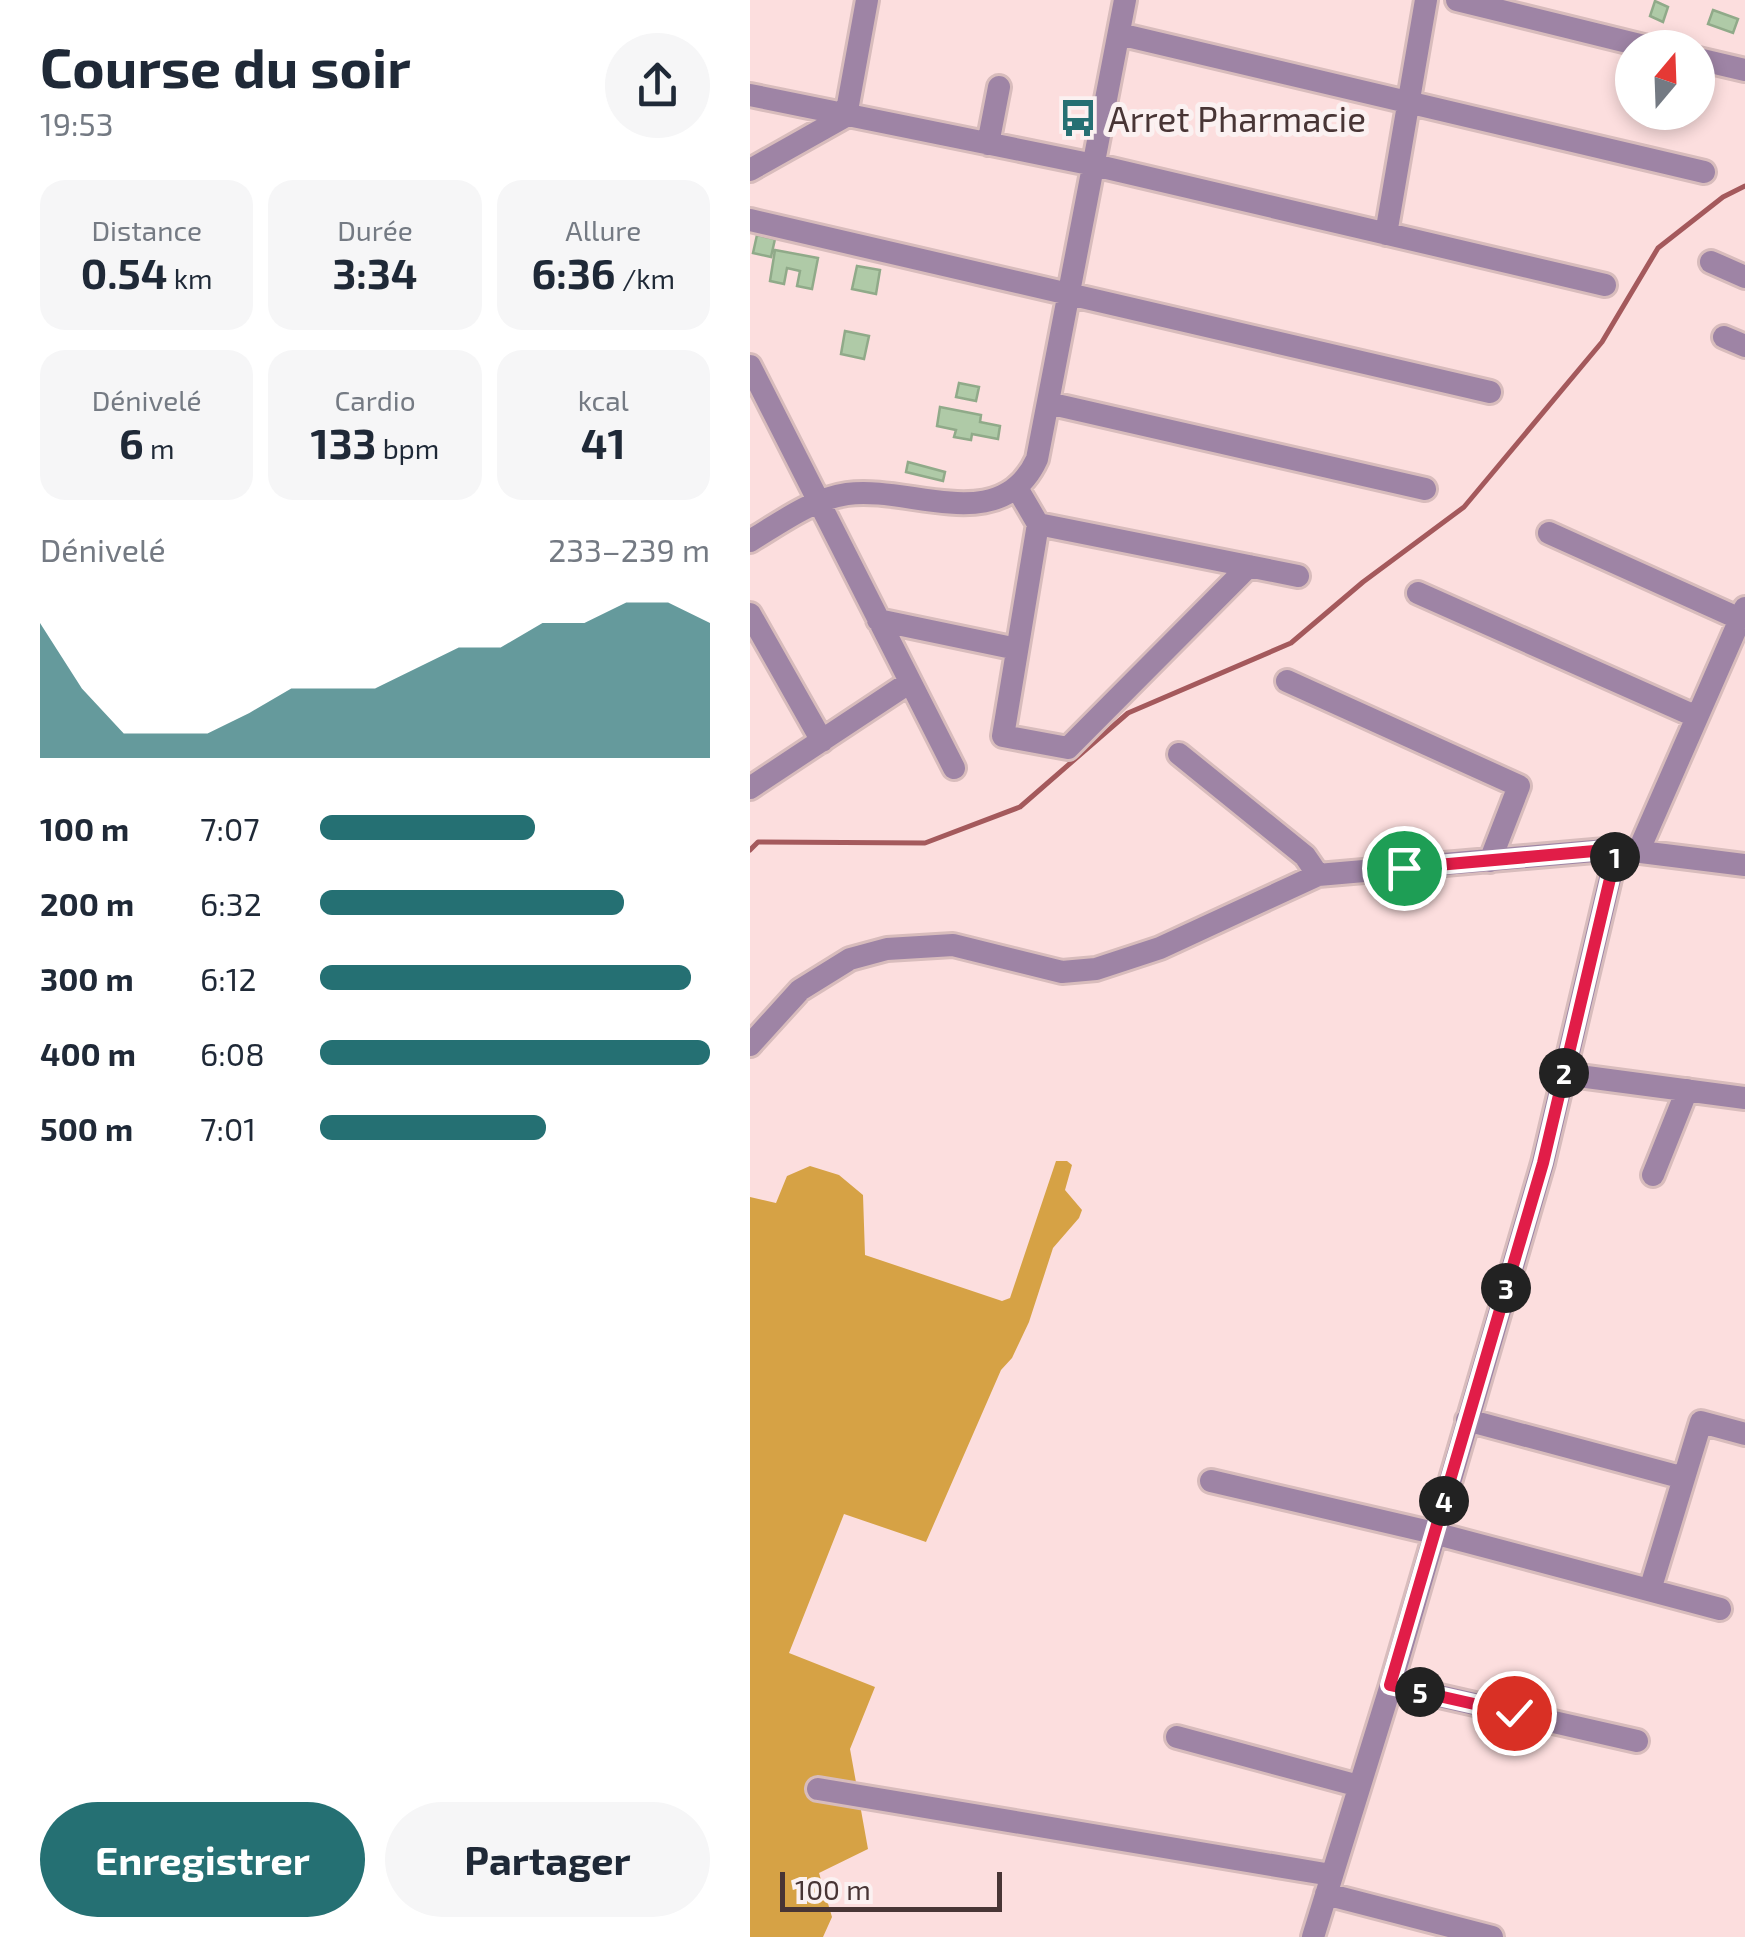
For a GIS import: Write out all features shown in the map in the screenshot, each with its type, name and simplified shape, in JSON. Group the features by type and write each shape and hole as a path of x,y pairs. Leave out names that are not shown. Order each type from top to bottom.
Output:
{"street":[{"path":"846,116 867,0"},
{"path":"750,541 817,502 850,494 979,504 1001,498 1030,474 1037,459 1126,0"},
{"path":"1386,234 1426,0"},
{"path":"1457,0 1615,39"},
{"path":"1120,34 1704,172"},
{"path":"1715,62 1745,70"},
{"path":"988,144 999,88"},
{"path":"750,96 1094,165 1605,285"},
{"path":"750,170 846,116"},
{"path":"750,220 1490,392"},
{"path":"1711,262 1745,277"},
{"path":"750,366 954,768"},
{"path":"1048,403 1426,489"},
{"path":"1017,488 1038,524 1003,736 1068,748 1249,566"},
{"path":"1038,524 1298,576"},
{"path":"1313,1937 1543,1163 1564,1074 1628,850 1697,717 1742,614 1548,533"},
{"path":"1418,593 1697,717"},
{"path":"750,614 822,741"},
{"path":"878,620 1018,649"},
{"path":"1286,681 1519,786 1490,861"},
{"path":"750,788 910,682"},
{"path":"1179,754 1305,856 1318,875"},
{"path":"750,1046 800,990 850,959 887,949 953,946 1062,972 1096,969 1160,948 1318,875 1628,850 1745,865"},
{"path":"1564,1074 1745,1098"},
{"path":"1653,1175 1686,1090"},
{"path":"1467,1420 1684,1478"},
{"path":"1650,1590 1702,1422 1745,1434"},
{"path":"1211,1480 1434,1533 1720,1609"},
{"path":"1390,1685 1637,1742"},
{"path":"1177,1738 1359,1786"},
{"path":"818,1789 1329,1884 1492,1937"}],"shaded area":[{"path":"1056,1161 1072,1165 1065,1190 1082,1210 1053,1248 1029,1322 1012,1358 1001,1370 926,1542 844,1514 789,1653 875,1687 850,1749 868,1849 819,1873 832,1917 823,1937 750,1937 750,1197 776,1203 787,1176 810,1166 839,1175 863,1195 865,1255 1002,1301 1010,1298"}],"building":[{"path":"1655,1 1668,7 1663,22 1650,16"},
{"path":"1713,10 1738,19 1733,33 1708,24"},
{"path":"757,235 775,239 771,257 753,253"},
{"path":"775,250 818,258 812,289 797,286 800,271 787,268 784,284 770,281"},
{"path":"857,266 880,270 876,294 852,289"},
{"path":"845,331 869,336 864,359 841,354"},
{"path":"959,383 979,387 976,401 956,397"},
{"path":"940,407 981,415 980,422 1000,426 998,439 972,434 971,440 954,437 956,430 937,426"},
{"path":"908,462 945,472 943,481 906,472"}],"waterway":[{"path":"750,850 758,842 925,843 1020,807 1128,713 1291,643 1363,582 1464,507 1602,342 1658,248 1723,197 1745,186"}],"place":[{"name":"Arret Pharmacie","path":"1078,118"}],"route":[{"path":"1404,868 1617,849 1543,1163 1390,1685 1514,1713"}]}
